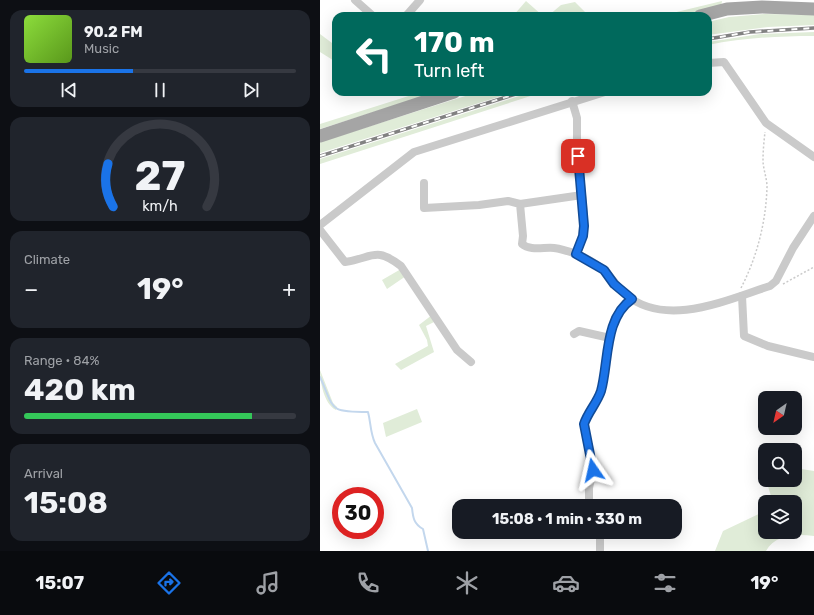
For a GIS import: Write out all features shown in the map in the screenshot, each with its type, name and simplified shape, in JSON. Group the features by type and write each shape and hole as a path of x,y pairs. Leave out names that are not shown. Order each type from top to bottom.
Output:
{"main road":[{"path":"709,12 726,4 814,10"},
{"path":"320,136 442,96"}],"street":[{"path":"355,0 368,12"},
{"path":"410,12 420,0"},
{"path":"712,63 724,62 766,123 814,156"},
{"path":"320,224 414,152 592,96"},
{"path":"572,102 577,118 577,144 584,226 583,236 576,254"},
{"path":"424,184 422,199 424,208 508,201 520,204 582,195"},
{"path":"520,204 523,236 522,244 526,247 555,248 576,254 604,270 614,284 632,299 655,309 670,311 713,305 770,286 776,281 793,248 814,216"},
{"path":"320,230 345,262 376,253 388,256 401,266 457,350 471,362"},
{"path":"739,297 744,336 768,346 814,357"},
{"path":"590,499 593,470 584,424 597,402 601,390 610,338 615,320 625,304 632,299"},
{"path":"574,334 579,331 610,338"},
{"path":"600,539 600,551"}],"path":[{"path":"739,297 760,241 766,208 767,185 763,161 766,123"},
{"path":"770,286 785,284 814,266"}],"green space":[{"path":"526,1 538,12 516,12"},
{"path":"722,1 721,6 694,12 677,12"},
{"path":"575,2 585,12 553,12 561,5"},
{"path":"765,14 814,15 814,25 768,27 712,34 712,21 729,17"},
{"path":"814,32 814,36 761,38 712,44 712,41 760,34"},
{"path":"320,34 332,43 332,60 320,52"},
{"path":"409,96 424,96 320,129 320,124"},
{"path":"465,96 501,96 320,153 320,142"},
{"path":"519,96 531,96 320,164 320,159"},
{"path":"401,269 406,276 387,289 382,280"},
{"path":"432,315 434,322 426,326 434,352 401,370 395,364 428,346 427,340 419,325"},
{"path":"320,370 333,403 337,407 336,410 328,403 326,398 322,386"},
{"path":"417,409 422,422 386,437 383,423"},
{"path":"802,469 814,471 814,536 802,535 802,495 771,495 768,487 802,487"},
{"path":"758,514 758,539 779,539 770,545 766,551 715,551 723,531"}],"waterway":[{"path":"320,377 331,403 339,410 368,412 375,443 412,508 416,523 423,529 428,551"}],"railway":[{"path":"712,38 750,32 814,28"},
{"path":"320,156 509,96"}],"route":[{"path":"578,156 584,226 583,236 576,254 604,270 614,284 632,299 625,304 615,320 610,338 601,390 597,402 586,417 584,424 593,470"}]}
